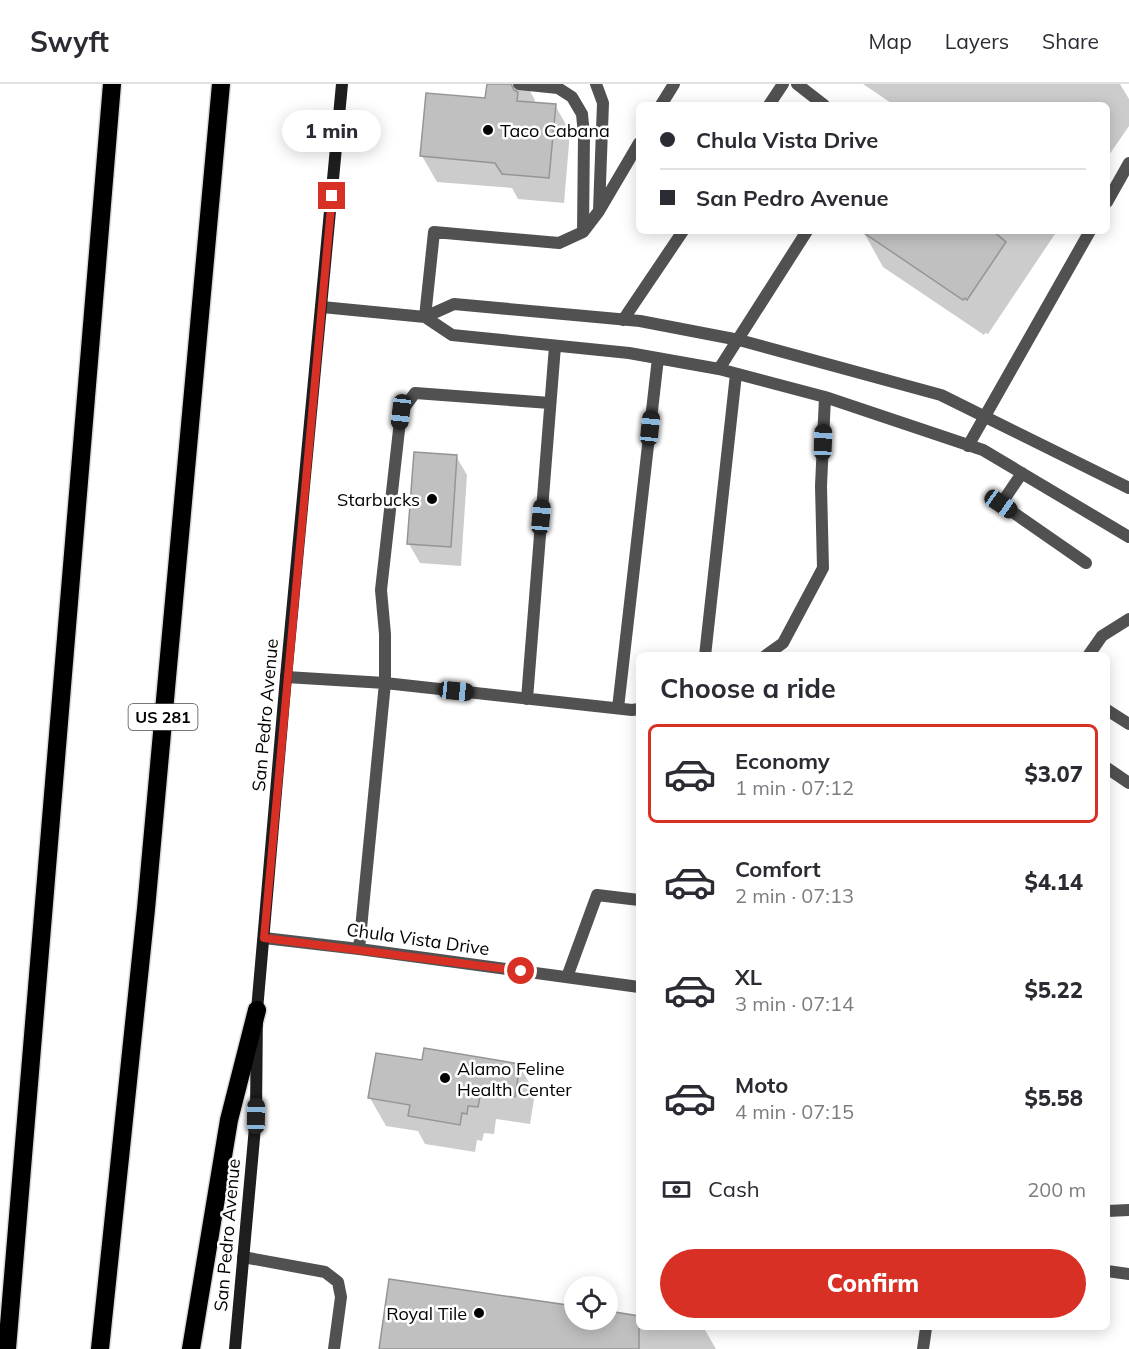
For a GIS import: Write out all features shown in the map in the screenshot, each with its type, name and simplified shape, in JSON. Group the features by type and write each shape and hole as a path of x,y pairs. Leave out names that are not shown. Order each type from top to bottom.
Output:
{"highway":[{"path":"7,1349 112,84"},
{"name":"US 281","path":"100,1349 146,909 221,84"},
{"path":"191,1349 229,1120 257,1010"}],"main road":[{"name":"San Pedro Avenue","path":"235,1349 256,1116 257,1010 342,84"}],"street":[{"path":"519,84 558,88 572,97 582,114 584,135 583,232"},
{"path":"596,84 603,103 599,211"},
{"path":"663,102 674,84"},
{"path":"771,102 783,84"},
{"path":"797,84 820,102"},
{"path":"425,317 435,232 559,243 583,232 599,211 636,148"},
{"path":"1110,197 1129,163"},
{"path":"623,320 681,234"},
{"path":"719,369 805,234"},
{"path":"968,446 1088,234"},
{"path":"321,307 425,317 454,304 640,321 739,340 941,396 1129,488"},
{"path":"425,317 452,336 629,353 719,369 825,397 983,450 1129,537"},
{"path":"527,699 555,346"},
{"path":"618,708 658,358"},
{"path":"705,652 736,374"},
{"path":"359,949 385,683 385,634 381,590 401,412 415,393 550,403"},
{"path":"771,652 783,643 823,568 821,486 825,397"},
{"path":"1022,473 1001,504 1086,563"},
{"path":"1091,652 1102,636 1129,619"},
{"path":"286,677 385,683 636,709"},
{"path":"1110,712 1129,724"},
{"path":"1110,770 1129,783"},
{"path":"567,977 597,896 636,900"},
{"name":"Chula Vista Drive","path":"264,938 636,987"},
{"path":"1110,1211 1129,1210"},
{"path":"243,1257 325,1272 338,1282 341,1297 334,1349"},
{"path":"1110,1271 1129,1274"},
{"path":"923,1349 926,1330"}],"building":[{"name":"Taco Cabana","path":"487,84 511,84 518,92 517,101 556,104 549,178 502,174 495,163 420,156 426,93 485,98"},
{"path":"865,234 997,234 1006,242 967,300 965,298 963,300"},
{"name":"Starbucks","path":"414,452 457,455 451,547 407,544"},
{"name":"Alamo Feline Health Center","path":"424,1048 520,1064 515,1097 481,1091 478,1107 468,1106 467,1114 462,1113 460,1125 408,1116 410,1105 368,1098 376,1053 422,1060"},
{"name":"Royal Tile","path":"389,1279 564,1305 564,1330 618,1330 618,1313 636,1316 639,1349 379,1349"}],"place":[{"name":"Taco Cabana","path":"488,130"},
{"name":"Starbucks","path":"432,499"},
{"name":"Alamo Feline Health Center","path":"445,1078"},
{"name":"Royal Tile","path":"479,1313"}],"route":[{"path":"332,196 288,654 264,938 521,971"}]}
